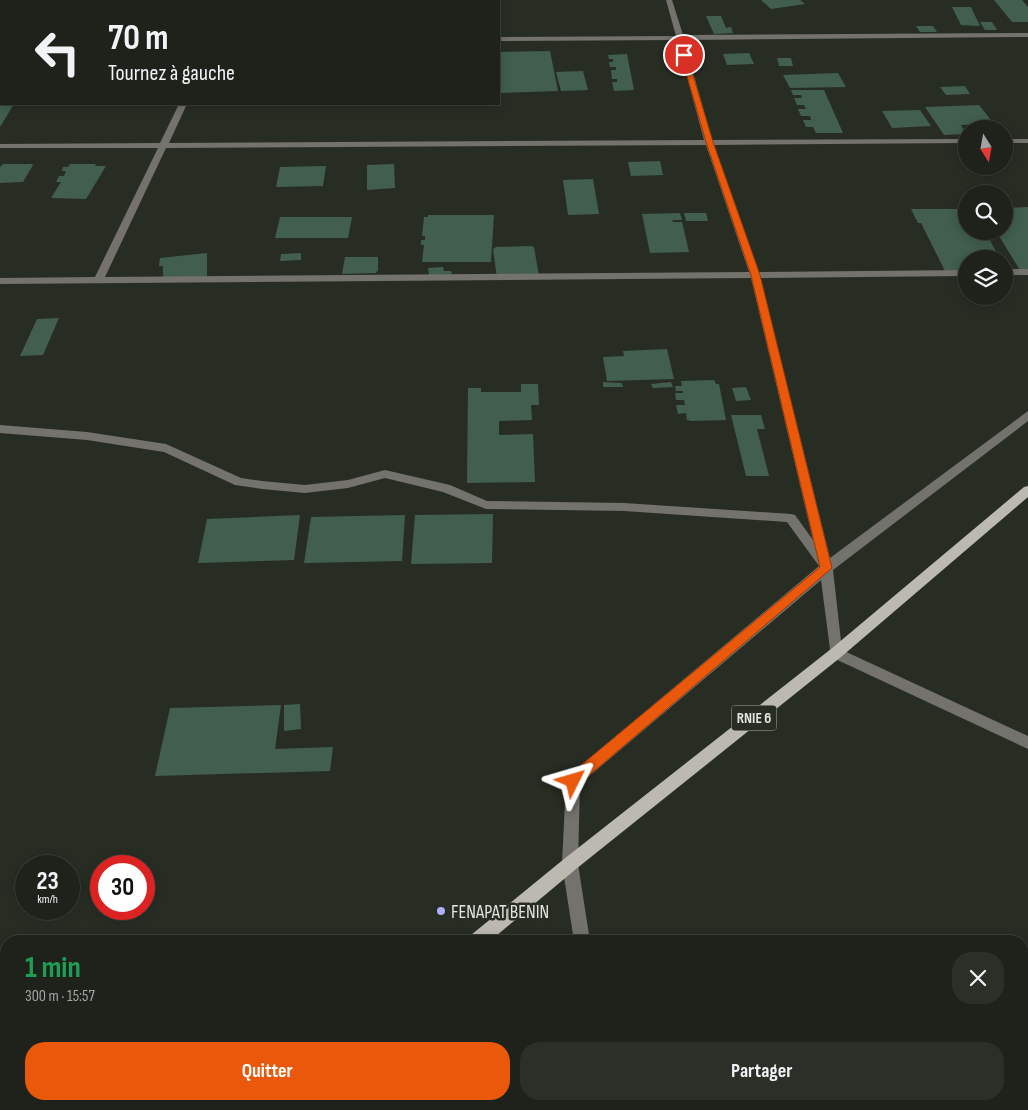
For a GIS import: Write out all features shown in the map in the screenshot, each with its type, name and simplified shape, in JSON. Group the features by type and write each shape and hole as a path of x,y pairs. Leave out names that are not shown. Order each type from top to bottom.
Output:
{"main road":[{"name":"RNIE 6","path":"483,935 570,864 836,654 1028,490"}],"street":[{"path":"669,0 709,142 756,275 826,568 836,654 1028,743"},
{"path":"500,39 1028,35"},
{"path":"99,280 183,105"},
{"path":"0,146 958,141"},
{"path":"1013,141 1028,141"},
{"path":"1013,272 1028,272"},
{"path":"0,281 958,273"},
{"path":"581,935 570,864 573,781 826,568 1028,416"},
{"path":"0,429 86,436 166,448 239,482 262,485 305,489 348,484 385,474 446,488 486,505 624,507 791,518 826,568"}],"building":[{"path":"761,0 800,0 805,4 771,9"},
{"path":"994,0 1022,0 1028,7 1028,22 1012,22"},
{"path":"952,7 971,7 980,26 961,25"},
{"path":"706,16 721,16 726,28 731,27 733,33 714,34"},
{"path":"980,22 992,22 997,30 985,30"},
{"path":"916,26 933,26 937,32 920,32"},
{"path":"550,51 558,91 500,93 500,52"},
{"path":"749,53 754,64 727,65 723,54"},
{"path":"627,54 634,90 614,91 612,82 617,82 617,79 612,79 611,70 616,70 616,67 610,67 609,62 613,62 613,59 609,59 608,55"},
{"path":"777,58 791,58 793,66 779,66"},
{"path":"583,71 588,90 561,91 556,72"},
{"path":"838,73 846,87 790,88 783,75"},
{"path":"965,86 970,94 946,95 940,87"},
{"path":"791,90 824,90 843,133 816,133 813,127 806,127 803,120 811,120 810,116 801,116 798,109 806,109 804,105 797,105 794,98 802,98 801,95 793,95"},
{"path":"0,105 13,105 0,127"},
{"path":"979,105 991,120 958,120 958,134 944,135 925,107"},
{"path":"920,110 931,126 892,128 882,111"},
{"path":"660,161 663,175 631,176 628,162"},
{"path":"3,164 33,165 23,182 0,183 0,167"},
{"path":"70,164 106,166 86,199 51,198 61,182 56,182 59,176 64,176 66,171 62,171 63,167 68,167"},
{"path":"394,164 395,188 367,190 367,165"},
{"path":"326,166 323,186 276,187 280,167"},
{"path":"593,179 599,214 568,215 563,180"},
{"path":"1028,207 1028,272 1021,272 1013,259 1013,250 1008,250 1001,240 1013,240 1013,208"},
{"path":"911,209 958,209 958,240 990,240 995,250 958,250 958,270 945,271 921,223 918,223"},
{"path":"680,213 682,220 672,220 673,222 682,222 689,252 650,253 642,214"},
{"path":"684,213 706,213 708,221 686,221"},
{"path":"428,215 494,215 491,262 422,262 424,245 421,245 421,240 425,240 425,236 422,236 424,217 428,217"},
{"path":"280,217 352,217 348,238 275,238"},
{"path":"496,247 534,247 539,276 497,278 493,249"},
{"path":"207,253 207,278 163,281 163,266 159,266 160,258"},
{"path":"301,253 301,260 280,261 281,254"},
{"path":"345,257 378,257 378,270 376,273 342,274"},
{"path":"443,267 444,271 451,271 452,274 429,276 428,268"},
{"path":"59,318 43,355 20,356 37,319"},
{"path":"667,349 674,379 607,381 603,357 624,356 623,351"},
{"path":"714,380 716,384 719,384 726,420 691,421 687,420 686,413 678,414 676,405 685,405 684,400 676,400 675,393 683,393 683,391 676,391 675,386 682,386 681,381"},
{"path":"603,382 622,383 623,387 603,387"},
{"path":"671,382 673,387 653,388 651,384"},
{"path":"521,384 538,384 539,405 531,405 532,420 499,421 499,435 533,434 535,482 467,483 468,388 481,388 481,392 521,392"},
{"path":"746,387 751,400 736,401 732,388"},
{"path":"731,415 761,415 765,429 757,429 769,476 746,476"},
{"path":"493,514 492,563 411,564 415,515"},
{"path":"300,515 294,560 198,563 207,519"},
{"path":"405,515 402,561 304,563 311,517"},
{"path":"300,704 301,729 284,731 284,705"},
{"path":"281,705 275,749 333,747 330,771 155,776 170,708"}],"place":[{"name":"FENAPAT BENIN","path":"441,911"}],"route":[{"path":"573,781 826,568 756,275 709,142 684,55"}]}
